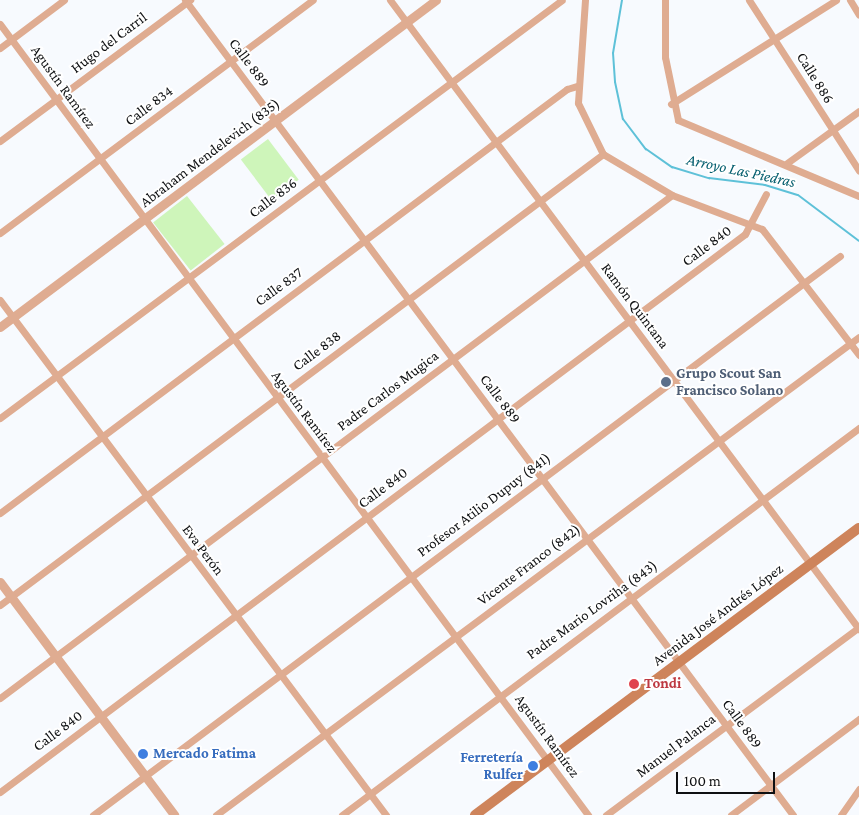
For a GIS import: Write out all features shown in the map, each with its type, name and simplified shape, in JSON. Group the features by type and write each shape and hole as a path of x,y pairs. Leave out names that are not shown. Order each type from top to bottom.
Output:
{"main road":[{"name":"Avenida José Andrés López","path":"474,815 859,528"}],"street":[{"path":"0,48 64,0"},
{"name":"Calle 834","path":"0,233 313,0"},
{"name":"Ramón Quintana","path":"390,0 859,628"},
{"name":"Abraham Mendelevich (835)","path":"0,327 436,0"},
{"name":"Calle 836","path":"0,418 562,0"},
{"path":"585,0 577,86 581,115 603,154 672,195 754,223 805,284 859,354"},
{"path":"665,0 671,104 678,120 688,126 787,163 859,196"},
{"name":"Calle 886","path":"749,0 859,171"},
{"path":"671,104 836,0"},
{"path":"850,0 859,15"},
{"name":"Calle 889","path":"187,1 793,815"},
{"name":"Hugo del Carril","path":"0,141 187,1"},
{"name":"Agustín Ramírez","path":"0,24 189,278 232,339 412,577 588,815"},
{"name":"Calle 837","path":"0,513 496,143 577,86"},
{"path":"787,163 831,129 859,111"},
{"name":"Calle 838","path":"0,605 603,154"},
{"name":"Calle 840","path":"0,792 630,321 754,223 766,194"},
{"name":"Padre Carlos Mugica","path":"0,698 585,262 672,195"},
{"name":"Profesor Atilio Dupuy (841)","path":"94,815 840,256"},
{"name":"Eva Perón","path":"0,300 386,815"},
{"name":"Vicente Franco (842)","path":"216,815 859,337"},
{"name":"Padre Mario Lovriha (843)","path":"342,815 859,428"},
{"path":"0,582 174,815"},
{"name":"Manuel Palanca","path":"606,815 859,628"},
{"path":"732,815 859,719"},
{"path":"841,815 859,789"}],"green space":[{"path":"268,139 299,180 272,200 241,159"},
{"path":"187,196 225,244 191,271 153,222"}],"waterway":[{"name":"Arroyo Las Piedras","path":"622,0 613,53 615,82 623,119 646,149 672,167 709,178 765,185 798,195 859,241"}],"place":[{"name":"Grupo Scout San Francisco Solano","path":"666,382"},
{"name":"Tondi","path":"634,684"},
{"name":"Mercado Fatima","path":"143,754"},
{"name":"Ferretería Rulfer","path":"533,766"}]}
